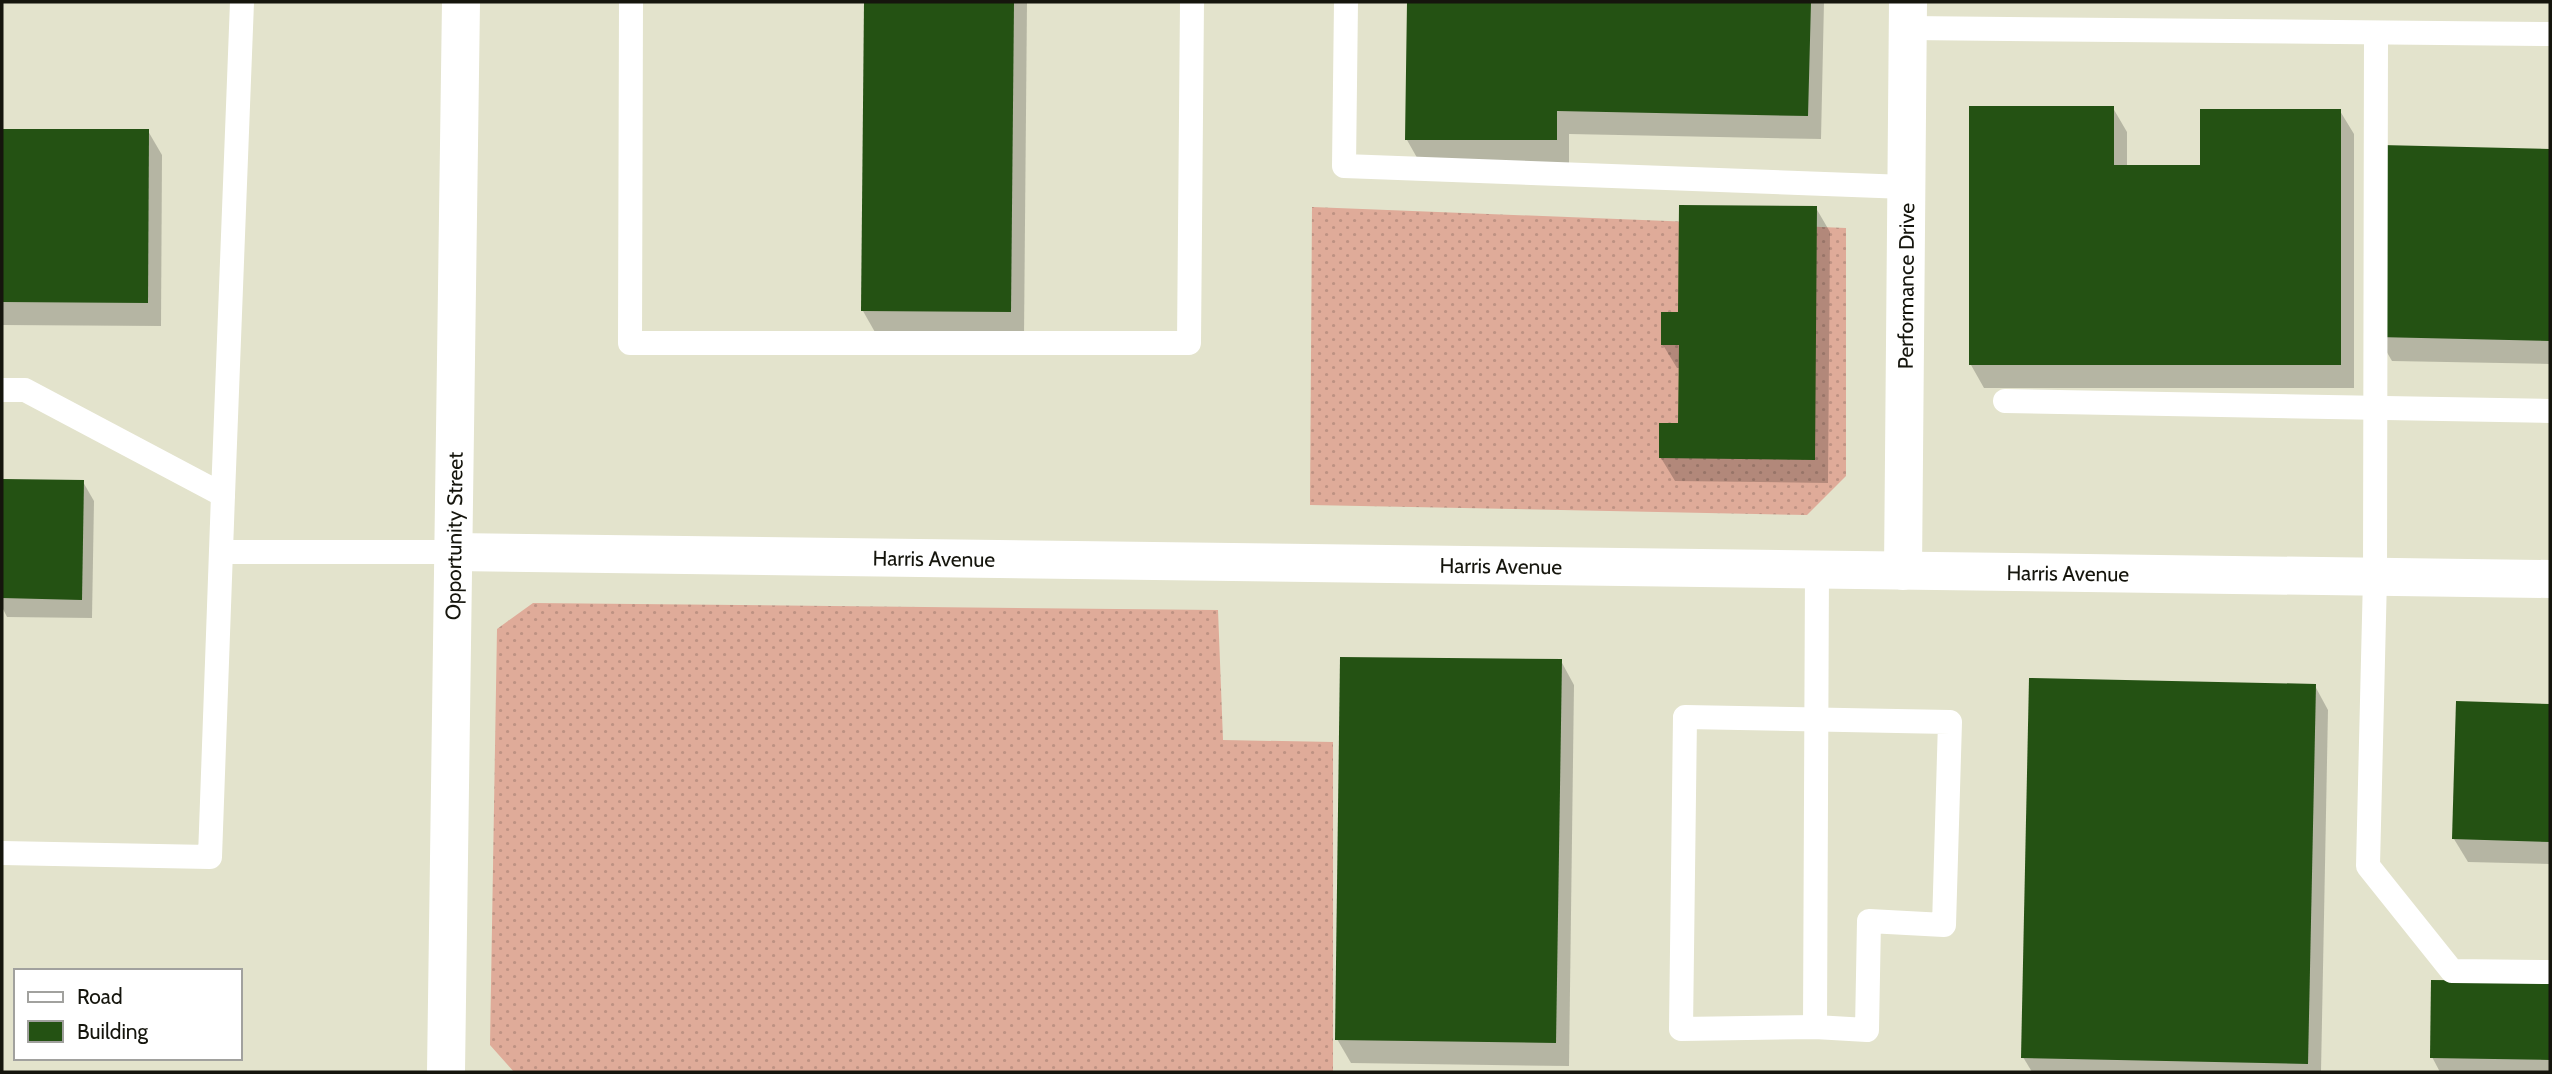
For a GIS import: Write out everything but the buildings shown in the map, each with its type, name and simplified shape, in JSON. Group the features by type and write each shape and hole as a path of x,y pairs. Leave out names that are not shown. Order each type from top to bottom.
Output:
{"street":[{"name":"Opportunity Street","path":"446,1072 461,2"},
{"name":"Performance Drive","path":"1902,570 1908,15"},
{"name":"Harris Avenue","path":"453,552 2550,579"}],"lane":[{"path":"2,853 210,857 242,2"},
{"path":"631,2 630,343 1189,343 1192,2"},
{"path":"1346,2 1345,166 1906,187"},
{"path":"1908,15 2376,33 2550,34"},
{"path":"2376,33 2375,577 2368,866 2452,971 2550,972"},
{"path":"2,390 25,390 223,495"},
{"path":"2005,401 2550,411"},
{"path":"221,552 453,552"},
{"path":"1815,1027 1817,569"},
{"path":"1685,717 1816,719 1950,722 1944,925 1869,921 1867,1030 1815,1027 1681,1029 1685,717"}],"shaded area":[{"path":"1312,207 1846,228 1846,476 1807,515 1310,505"},
{"path":"533,603 1218,610 1223,740 1333,742 1333,1072 514,1072 490,1045 497,629"}]}
